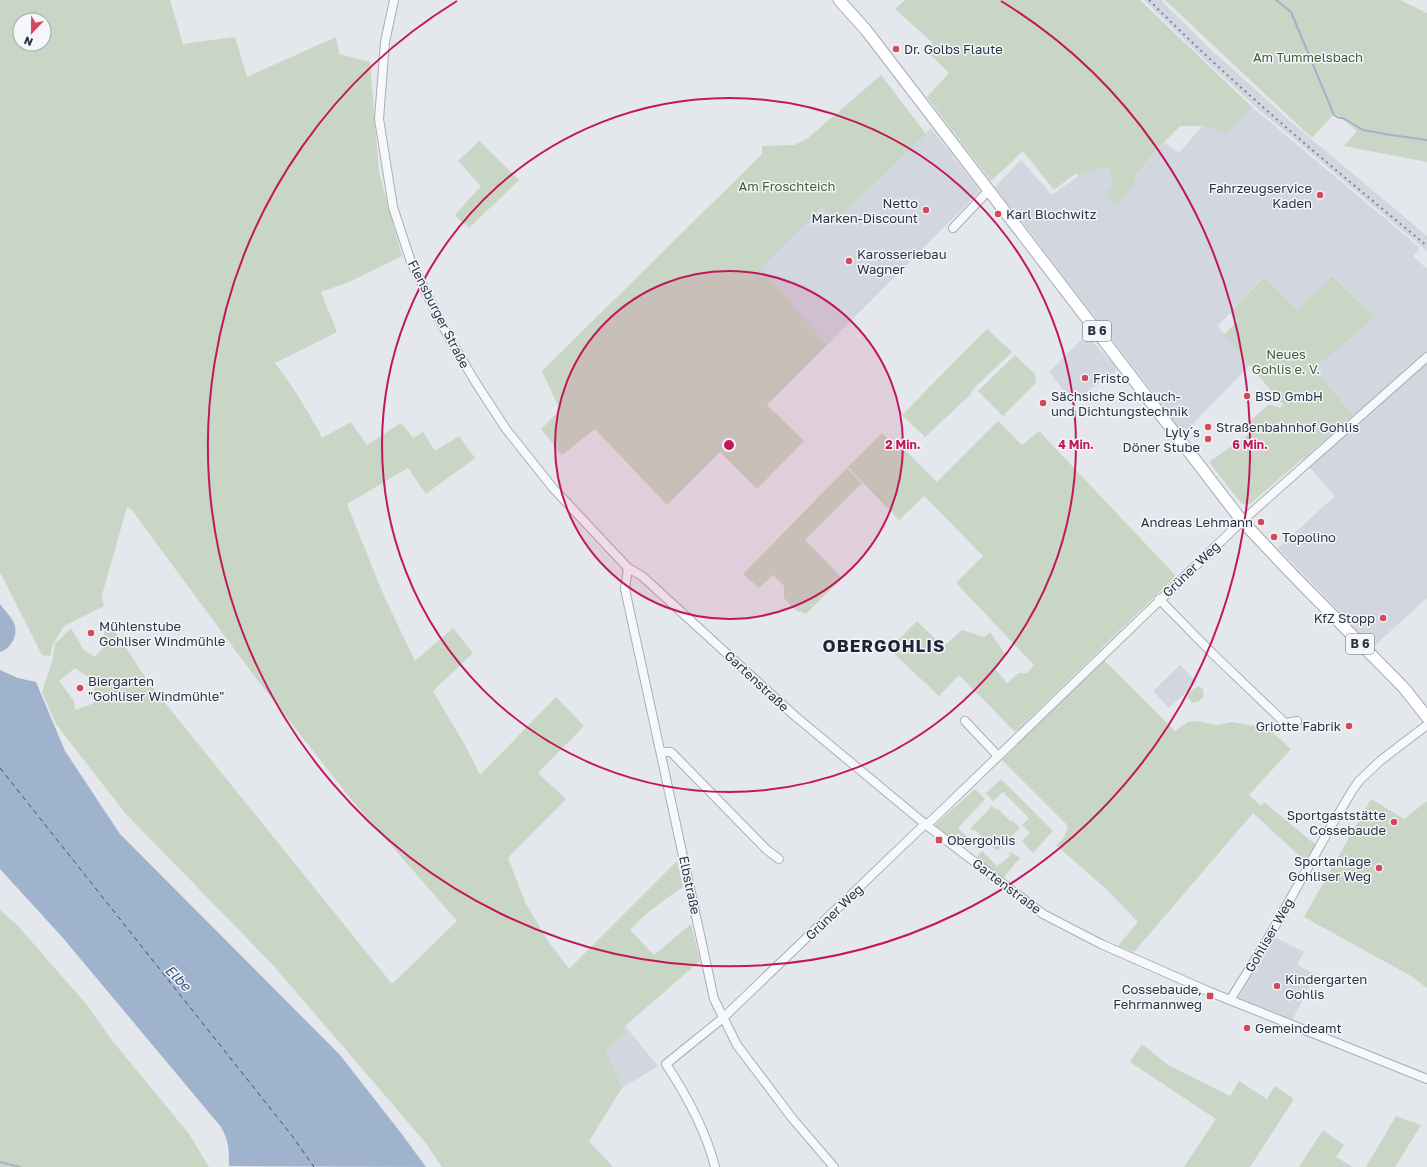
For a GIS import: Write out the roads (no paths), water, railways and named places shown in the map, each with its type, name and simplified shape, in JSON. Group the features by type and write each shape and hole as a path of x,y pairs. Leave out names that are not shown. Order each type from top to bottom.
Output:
{"main road":[{"name":"B 6","path":"839,0 866,30 1242,520 1269,550 1404,688 1427,717"}],"street":[{"name":"Flensburger Straße","path":"394,0 385,42 379,119 393,207 411,262 448,336 506,429 553,488 617,557"},
{"path":"954,228 989,190"},
{"name":"Grüner Weg","path":"716,1167 709,1144 679,1083 666,1064 724,1018 925,824 930,822 1242,520 1427,357"},
{"name":"Gartenstraße","path":"617,557 628,568 642,576 794,716 925,824 1044,914 1101,944 1230,1000 1427,1079"},
{"name":"Elbstraße","path":"628,568 625,589 714,999 737,1046 792,1118 834,1167"},
{"path":"1159,599 1213,654 1285,723 1297,721"},
{"path":"965,721 998,756"},
{"name":"Gohliser Weg","path":"1230,1000 1265,944 1330,828 1352,792 1360,781 1380,761 1427,724"},
{"path":"661,752 671,752 767,850 779,859"}],"water":[{"path":"0,604 13,620 15,636 8,648 0,652"},
{"name":"Elbe","path":"0,670 18,678 36,682 65,751 120,834 340,1055 426,1167 229,1166 228,1146 226,1137 221,1127 63,938 0,869"}],"waterway":[{"path":"1276,0 1291,12 1334,115 1339,118 1343,118 1363,130 1427,140"},
{"path":"0,1162 20,1167"}],"railway":[{"path":"1149,0 1250,96 1320,157 1427,246"}],"place":[{"name":"Dr. Golbs Flaute","path":"896,49"},
{"name":"Fahrzeugservice Kaden","path":"1320,195"},
{"name":"Netto Marken-Discount","path":"926,210"},
{"name":"Karl Blochwitz","path":"998,214"},
{"name":"Karosseriebau Wagner","path":"849,261"},
{"name":"Fristo","path":"1085,378"},
{"name":"BSD GmbH","path":"1247,396"},
{"name":"Sächsiche Schlauch- und Dichtungstechnik","path":"1043,403"},
{"name":"Straßenbahnhof Gohlis","path":"1208,427"},
{"name":"Lyly´s Döner Stube","path":"1208,439"},
{"name":"Andreas Lehmann","path":"1261,522"},
{"name":"Topolino","path":"1274,537"},
{"name":"KfZ Stopp","path":"1383,618"},
{"name":"Mühlenstube Gohliser Windmühle","path":"91,633"},
{"name":"Biergarten \"Gohliser Windmühle\"","path":"80,688"},
{"name":"Griotte Fabrik","path":"1349,726"},
{"name":"Sportgaststätte Cossebaude","path":"1394,822"},
{"name":"Obergohlis","path":"939,840"},
{"name":"Sportanlage Gohliser Weg","path":"1379,868"},
{"name":"Kindergarten Gohlis","path":"1277,986"},
{"name":"Cossebaude, Fehrmannweg","path":"1210,996"},
{"name":"Gemeindeamt","path":"1247,1028"}],"district":[{"name":"OBERGOHLIS","path":"884,646"}],"park label":[{"name":"Am Tummelsbach","path":"1308,57"},
{"name":"Am Froschteich","path":"787,186"},
{"name":"Neues Gohlis e. V.","path":"1286,362"}]}
